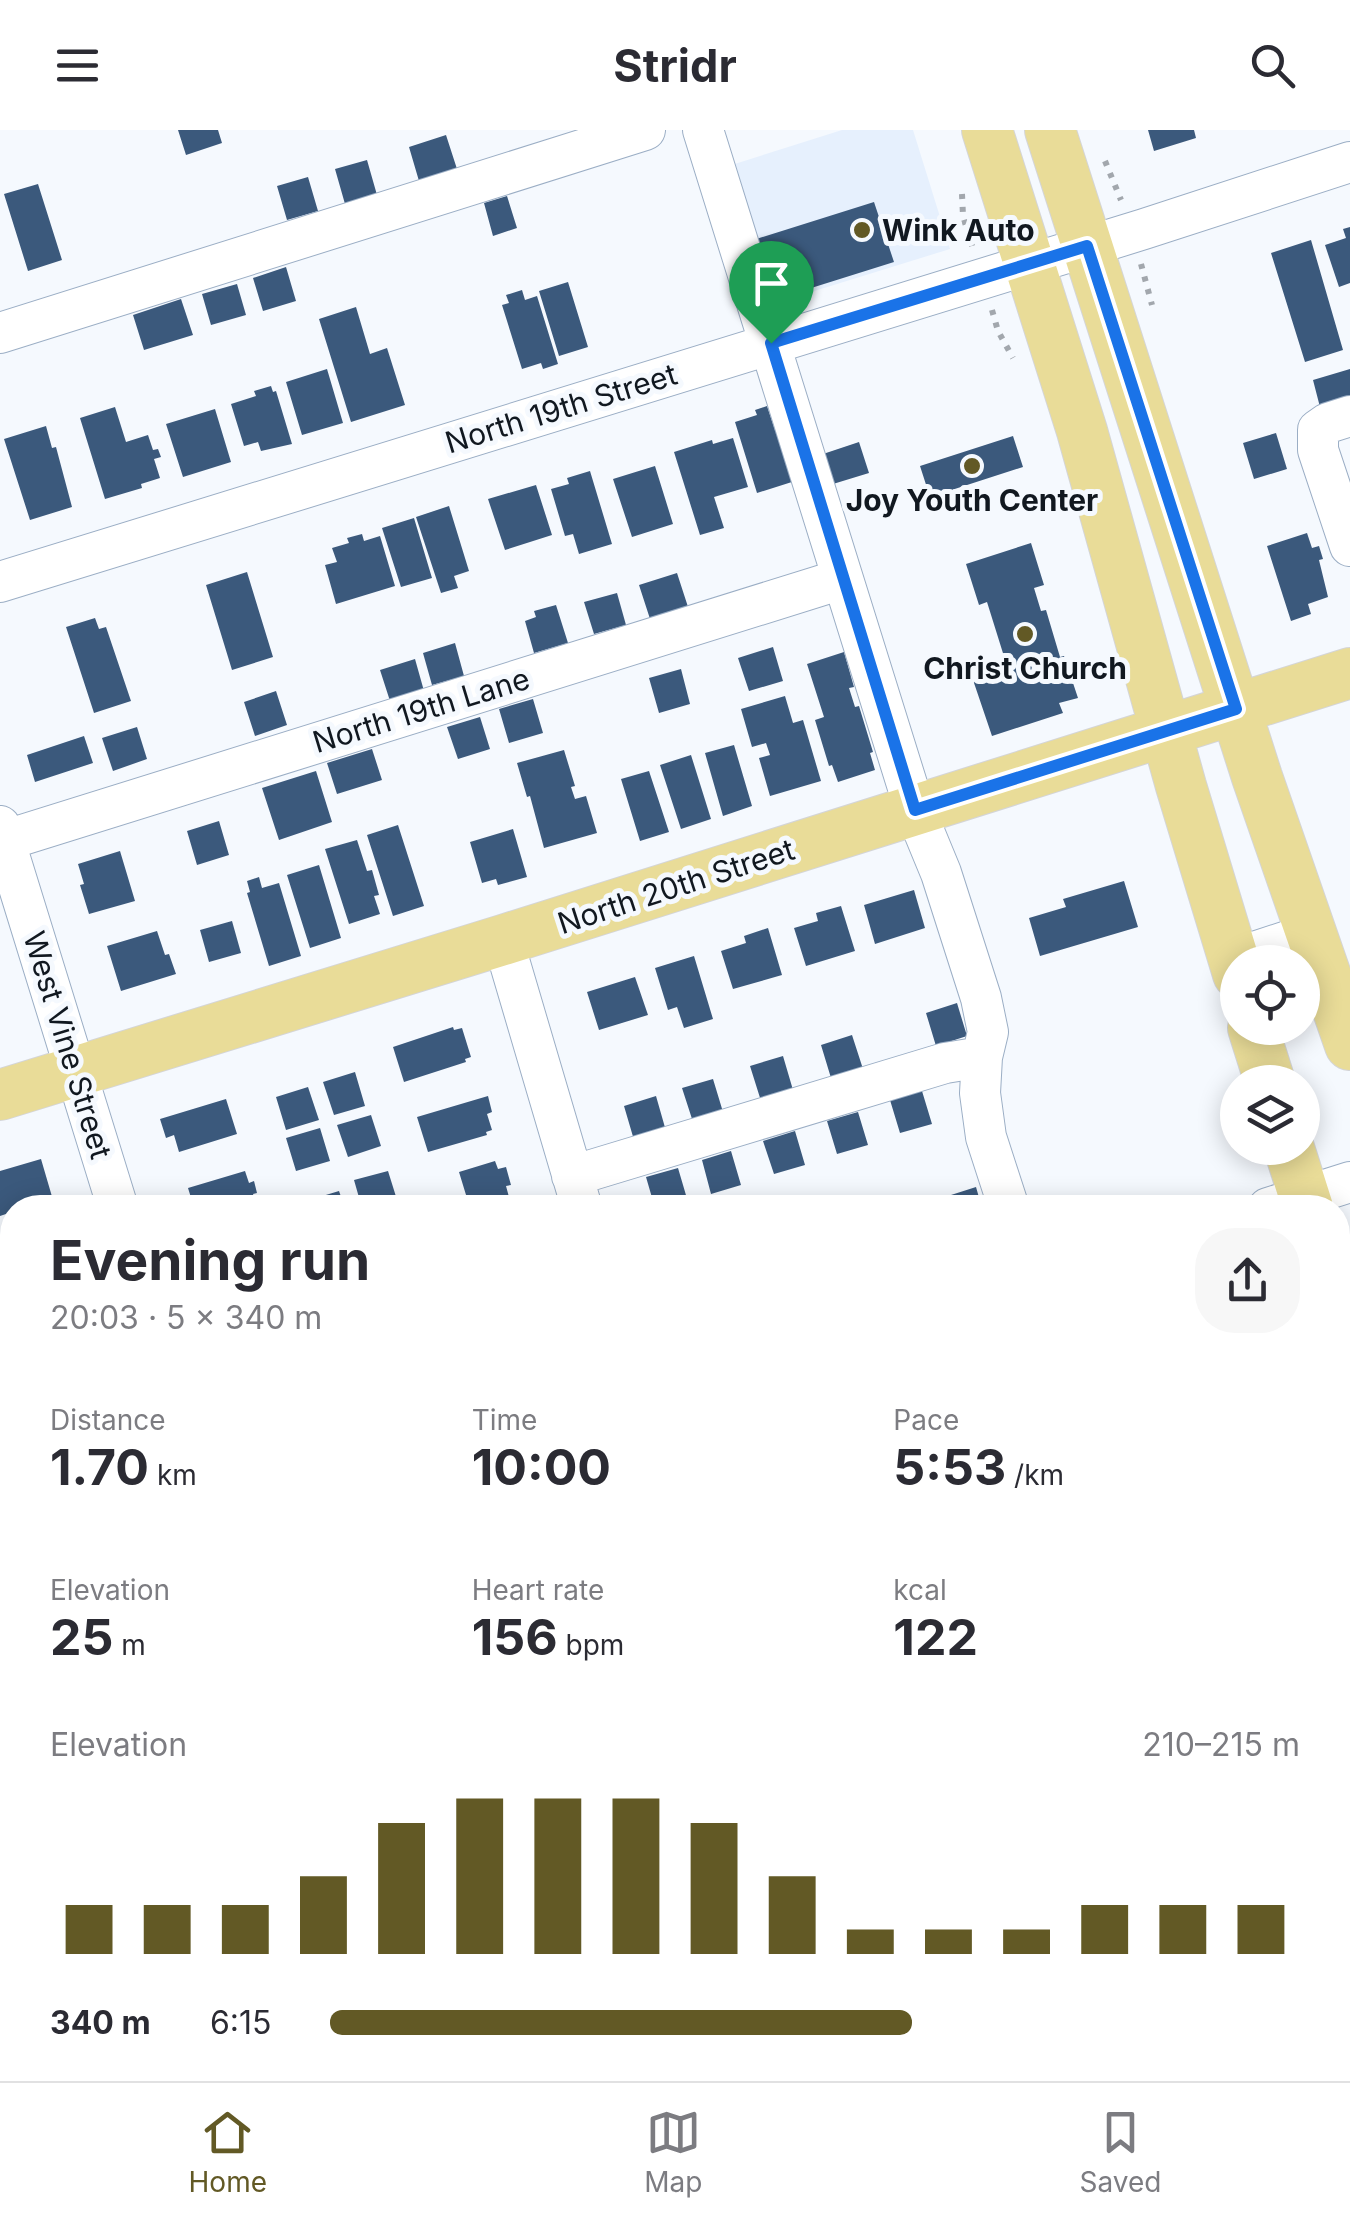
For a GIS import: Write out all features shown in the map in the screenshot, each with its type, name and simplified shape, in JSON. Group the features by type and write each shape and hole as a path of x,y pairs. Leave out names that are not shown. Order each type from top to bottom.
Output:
{"main road":[{"path":"987,130 1087,449 1229,945"},
{"path":"1050,130 1236,709 1350,1045"},
{"name":"North 20th Street","path":"0,1095 1350,673"},
{"path":"1295,1165 1306,1195"}],"street":[{"path":"0,333 646,130"},
{"path":"704,130 915,810 981,998 988,1032 980,1093 986,1137 1004,1195"},
{"name":"North 19th Street","path":"0,582 1350,162"},
{"path":"1350,416 1318,430 1318,450 1350,546"},
{"name":"North 19th Lane","path":"2,836 842,578"},
{"name":"West Vine Street","path":"2,836 114,1195"},
{"path":"1284,945 1312,933"},
{"path":"503,940 577,1192 946,1062 982,1057"}],"shaded area":[{"path":"842,130 913,130 950,249 766,306 722,168"}],"building":[{"path":"178,130 218,130 222,143 186,155"},
{"path":"1148,130 1194,130 1196,138 1154,151"},
{"path":"446,135 457,169 419,181 409,147"},
{"path":"367,160 377,195 345,204 335,169"},
{"path":"308,177 318,211 287,220 277,186"},
{"path":"38,184 62,260 28,271 4,194"},
{"path":"507,196 517,228 493,236 484,203"},
{"path":"874,202 894,262 808,289 806,283 767,296 750,241"},
{"path":"1350,227 1350,283 1339,287 1325,245 1346,238 1343,229"},
{"path":"1311,240 1343,350 1305,362 1271,253"},
{"path":"286,267 296,301 263,311 253,278"},
{"path":"568,282 588,347 559,356 539,291"},
{"path":"237,284 246,315 211,325 202,294"},
{"path":"522,290 525,300 537,296 558,364 543,369 541,363 522,369 502,305 509,303 506,295"},
{"path":"181,299 193,335 144,350 133,315"},
{"path":"356,307 370,354 387,348 405,405 351,422 319,319"},
{"path":"327,369 343,423 302,435 286,382"},
{"path":"1350,369 1350,402 1321,411 1313,380"},
{"path":"271,386 292,444 261,451 258,442 244,446 231,404"},
{"path":"767,406 795,481 757,493 735,422 757,415 755,410"},
{"path":"115,407 126,442 148,435 153,450 158,449 161,457 154,459 160,478 105,499 80,418"},
{"path":"215,409 231,462 183,477 166,424"},
{"path":"46,426 52,448 56,447 72,507 30,520 4,439"},
{"path":"1276,433 1287,469 1254,479 1243,443"},
{"name":"Joy Youth Center","path":"1013,436 1023,467 930,497 920,466"},
{"path":"733,438 748,487 714,497 724,528 700,535 674,452"},
{"path":"859,442 869,473 833,484 823,454"},
{"path":"655,466 673,524 632,537 613,479"},
{"path":"590,471 612,544 579,554 573,534 565,536 551,489 569,484 567,478"},
{"path":"536,485 552,535 505,550 488,499"},
{"path":"449,506 469,571 454,576 458,588 441,593 416,517"},
{"path":"414,518 432,578 401,587 382,528"},
{"path":"1307,533 1312,548 1319,546 1328,597 1308,604 1311,614 1291,621 1267,546"},
{"path":"362,534 364,541 380,536 395,586 336,604 325,565 337,562 332,548"},
{"name":"Christ Church","path":"1031,543 1044,585 1034,588 1078,698 1059,703 1063,713 992,736 972,677 1007,666 987,602 979,605 966,564"},
{"path":"247,572 273,657 232,670 206,585"},
{"path":"677,573 689,610 651,622 639,585"},
{"path":"617,593 626,625 594,634 584,602"},
{"path":"556,605 568,643 534,653 525,621 536,617 534,611"},
{"path":"95,618 99,629 106,627 131,701 94,713 66,627"},
{"path":"455,643 464,676 432,685 423,653"},
{"path":"773,647 783,681 749,691 738,658"},
{"path":"844,652 854,687 849,688 855,707 859,706 875,770 838,782 815,720 824,717 807,664"},
{"path":"415,659 424,691 390,701 380,670"},
{"path":"681,669 690,704 659,713 649,678"},
{"path":"276,691 287,725 255,736 244,702"},
{"path":"785,696 793,723 803,720 821,781 770,796 759,758 770,755 766,743 752,747 741,709"},
{"path":"533,699 543,733 509,743 499,709"},
{"path":"480,717 490,749 458,759 447,727"},
{"path":"137,727 147,759 113,771 102,738"},
{"path":"84,736 93,763 35,782 27,755"},
{"path":"734,745 752,806 723,816 705,753"},
{"path":"372,749 382,780 337,794 327,763"},
{"path":"564,750 575,799 586,796 597,833 544,848 517,763"},
{"path":"691,755 711,819 681,829 660,765"},
{"path":"316,771 332,822 279,840 262,788"},
{"path":"649,771 669,832 640,841 621,779"},
{"path":"219,821 229,855 197,865 187,831"},
{"path":"398,825 424,906 393,916 367,835"},
{"path":"513,829 527,877 498,885 496,879 482,883 470,842"},
{"path":"357,840 367,871 372,870 380,914 349,924 325,849"},
{"path":"120,851 135,901 89,914 78,864"},
{"path":"319,865 341,938 310,948 287,875"},
{"path":"259,877 262,888 279,883 301,956 269,966 247,893 247,881"},
{"path":"1124,881 1138,927 1040,956 1029,918 1066,907 1063,899"},
{"path":"914,890 925,928 875,944 864,905"},
{"path":"841,906 855,951 806,966 794,928 818,921 816,913"},
{"path":"232,921 241,953 209,962 200,930"},
{"path":"768,928 782,975 733,989 721,951 746,943 744,936"},
{"path":"157,931 176,974 121,991 107,946"},
{"path":"694,956 713,1019 684,1028 677,1007 668,1010 655,968"},
{"path":"635,977 648,1015 599,1030 587,992"},
{"path":"957,1003 967,1036 936,1046 926,1013"},
{"path":"453,1027 462,1028 471,1057 404,1082 393,1047"},
{"path":"852,1035 863,1069 831,1078 821,1045"},
{"path":"783,1056 793,1090 761,1101 750,1066"},
{"path":"355,1072 365,1106 334,1115 323,1082"},
{"path":"713,1079 723,1112 693,1122 682,1088"},
{"path":"308,1087 319,1120 286,1130 276,1097"},
{"path":"922,1091 932,1124 900,1133 890,1100"},
{"path":"488,1096 492,1112 487,1114 492,1130 487,1135 428,1152 417,1117"},
{"path":"656,1096 666,1131 634,1140 624,1106"},
{"path":"226,1099 237,1134 179,1152 174,1135 166,1138 160,1119"},
{"path":"858,1112 868,1145 837,1154 827,1121"},
{"path":"371,1115 381,1146 348,1157 337,1125"},
{"path":"320,1128 330,1161 296,1171 286,1138"},
{"path":"795,1131 805,1165 774,1174 763,1141"},
{"path":"731,1151 741,1185 711,1194 702,1160"},
{"path":"41,1159 52,1195 0,1195 0,1171"},
{"path":"495,1161 498,1169 506,1167 511,1185 506,1186 508,1195 466,1195 459,1172"},
{"path":"678,1168 686,1195 651,1195 646,1177"},
{"path":"245,1171 249,1183 254,1181 257,1193 190,1195 188,1188"},
{"path":"388,1171 396,1195 358,1195 354,1180"},
{"path":"976,1187 978,1195 951,1195"}],"place":[{"name":"Wink Auto","path":"862,230"},
{"name":"Joy Youth Center","path":"972,466"},
{"name":"Christ Church","path":"1025,634"}],"route":[{"path":"1087,246 1236,709 915,810 771,343 1087,246"}]}
